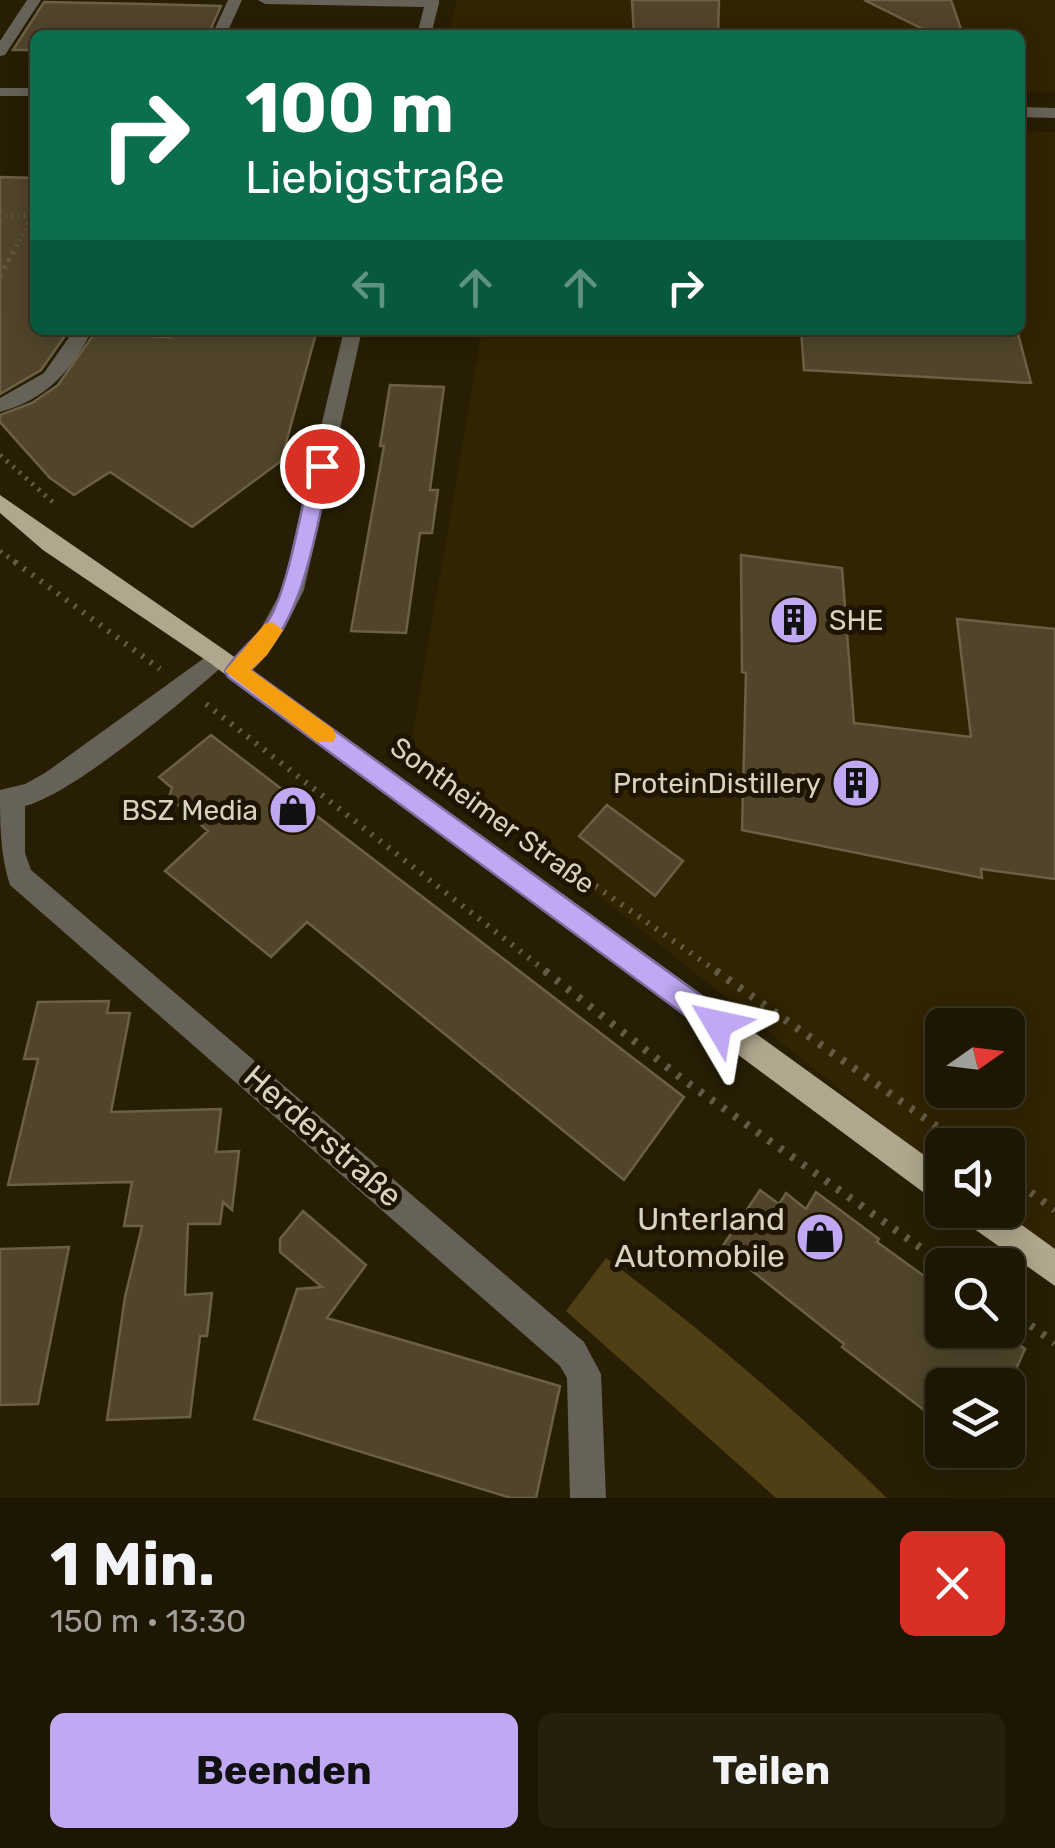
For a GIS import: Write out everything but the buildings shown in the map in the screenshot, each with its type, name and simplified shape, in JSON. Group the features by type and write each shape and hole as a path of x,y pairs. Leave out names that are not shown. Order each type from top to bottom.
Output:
{"main road":[{"name":"Sontheimer Straße","path":"0,502 81,566 227,664 925,1175"},
{"path":"999,1228 1055,1269"}],"street":[{"path":"0,52 34,0"},
{"path":"222,30 235,0"},
{"path":"265,0 432,2 425,30"},
{"path":"0,92 30,92"},
{"path":"1025,112 1055,113"},
{"path":"0,406 49,382 70,359 81,335"},
{"path":"6,800 31,794 54,781 184,687 260,649 293,590 353,335"},
{"name":"Herderstraße","path":"6,800 12,852 8,871 20,877 572,1354 584,1374 586,1387 588,1498"}],"path":[{"path":"0,216 30,216"},
{"path":"0,276 30,221"},
{"path":"397,854 685,1081 925,1251"},
{"path":"1025,1188 1055,1210"},
{"path":"1025,1321 1055,1343"}],"shaded area":[{"path":"456,0 1055,0 1055,92 1025,91 1025,30 450,30"},
{"path":"1025,131 1055,132 1055,1262 1012,1228 1025,1228 1025,1128 925,1128 925,1158 411,744 481,335 1025,335"},
{"path":"606,1258 750,1374 887,1498 776,1498 566,1311"}],"slow traffic":[{"path":"272,630 260,649 236,671 325,736"}],"place":[{"name":"SHE","path":"794,620"},
{"name":"ProteinDistillery","path":"856,783"},
{"name":"BSZ Media","path":"293,810"},
{"name":"Unterland Automobile","path":"820,1237"}],"route":[{"path":"322,466 293,590 284,612 260,649 236,671 718,1024"}]}
